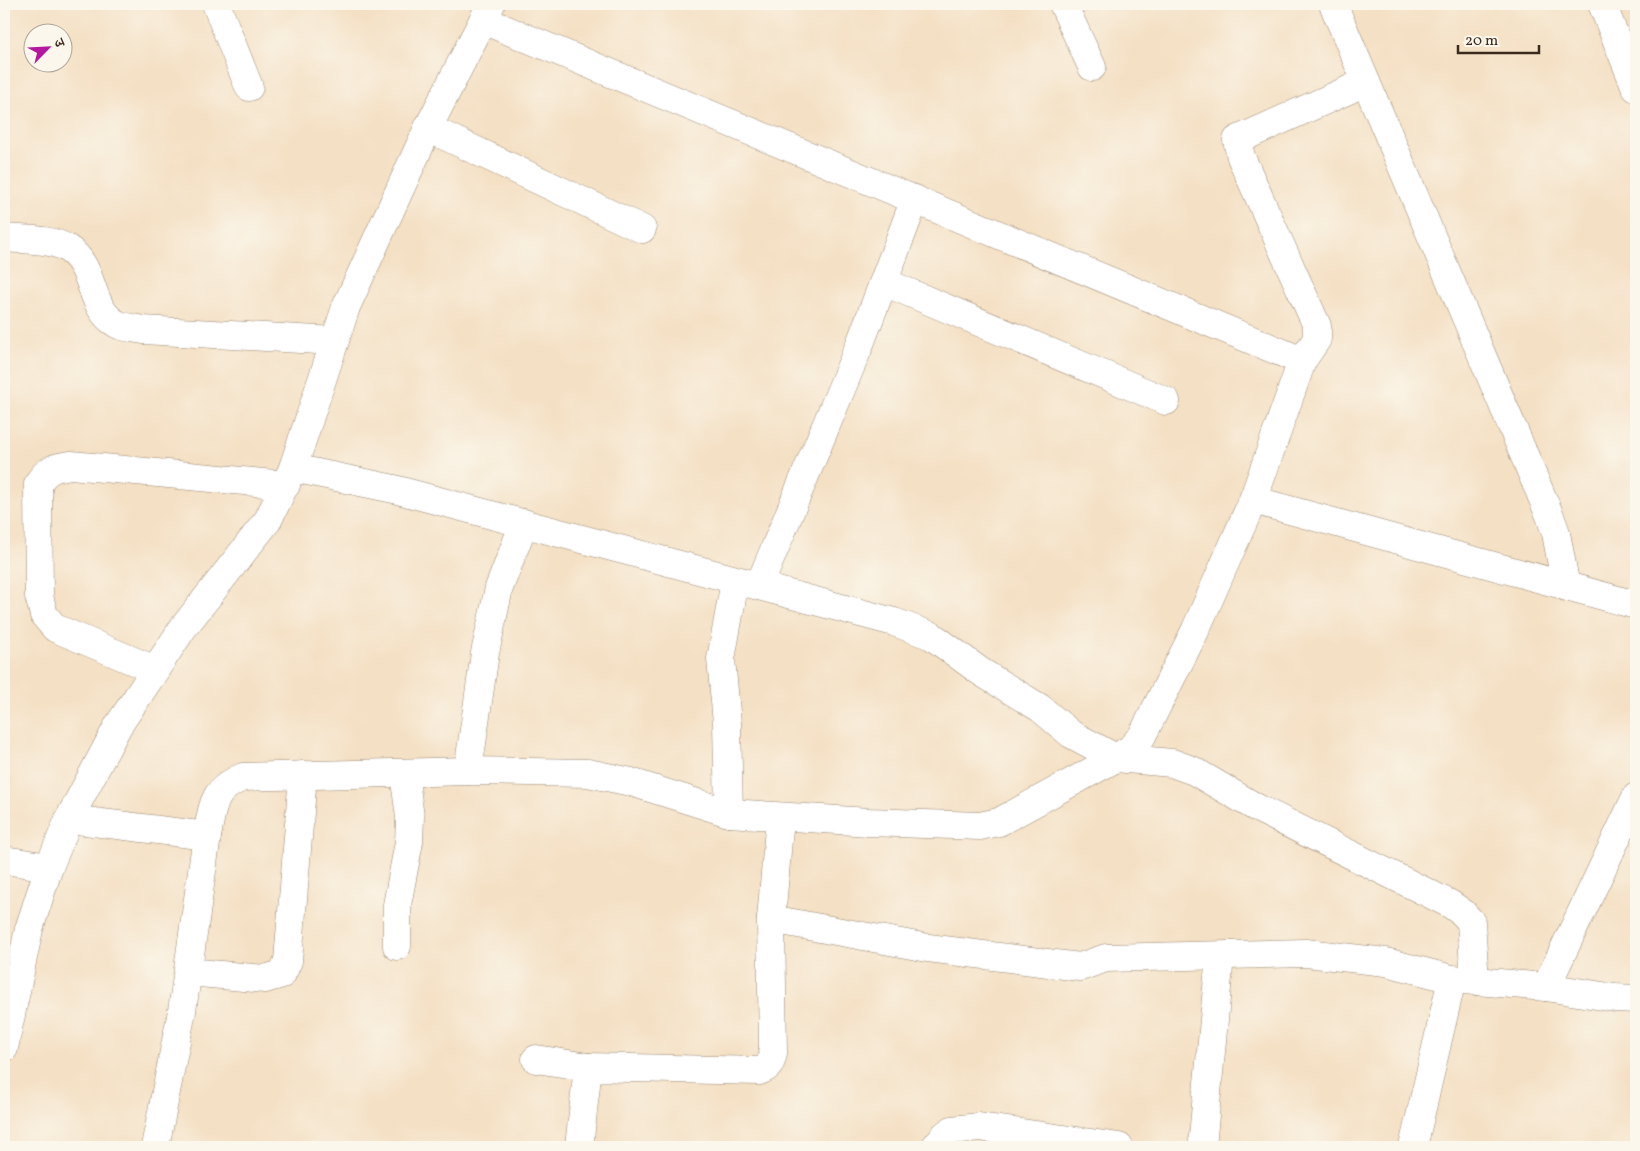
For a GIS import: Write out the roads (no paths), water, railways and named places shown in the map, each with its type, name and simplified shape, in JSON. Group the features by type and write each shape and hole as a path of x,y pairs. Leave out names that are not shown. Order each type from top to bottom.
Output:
{"street":[{"path":"216,4 249,87"},
{"path":"1063,4 1092,68"},
{"path":"1333,4 1550,516 1556,533 1566,587"},
{"path":"1602,4 1636,88"},
{"path":"4,1048 30,929 49,867 69,819 118,726 155,670 183,628 268,520 290,477 346,307 428,128 487,12 915,199 1302,361"},
{"path":"155,1147 188,972 207,836 214,802 226,784 243,777 468,771 588,773 631,782 729,813 980,826 998,822 1130,749 1142,736 1195,631 1253,500 1302,361 1317,339 1317,326 1241,157 1237,140 1366,82"},
{"path":"428,128 642,229"},
{"path":"729,813 727,723 721,659 747,584 884,282 915,199"},
{"path":"4,238 45,242 67,248 84,263 101,309 117,324 143,330 335,341"},
{"path":"884,282 1166,401"},
{"path":"155,670 55,628 44,616 39,596 38,484 44,473 55,467 71,465 290,477 394,489 894,622 932,636 981,672 1040,708 1071,734 1116,758 1172,763 1194,771 1258,808 1450,904 1463,913 1471,922 1463,980 1413,1147"},
{"path":"1253,500 1636,605"},
{"path":"468,771 476,706 497,598 524,523"},
{"path":"397,946 398,905 409,842 410,817 404,773"},
{"path":"188,972 265,979 282,974 288,962 303,775"},
{"path":"1546,986 1636,797"},
{"path":"536,1059 588,1067 759,1072 767,1068 773,1053 771,919 780,817"},
{"path":"69,819 207,836"},
{"path":"4,860 49,867"},
{"path":"771,919 928,948 1080,967 1106,958 1306,953 1386,962 1463,980 1546,986 1615,998 1636,999"},
{"path":"1202,1147 1220,956"},
{"path":"579,1147 588,1067"},
{"path":"935,1147 952,1130 978,1127 1119,1147"}]}
